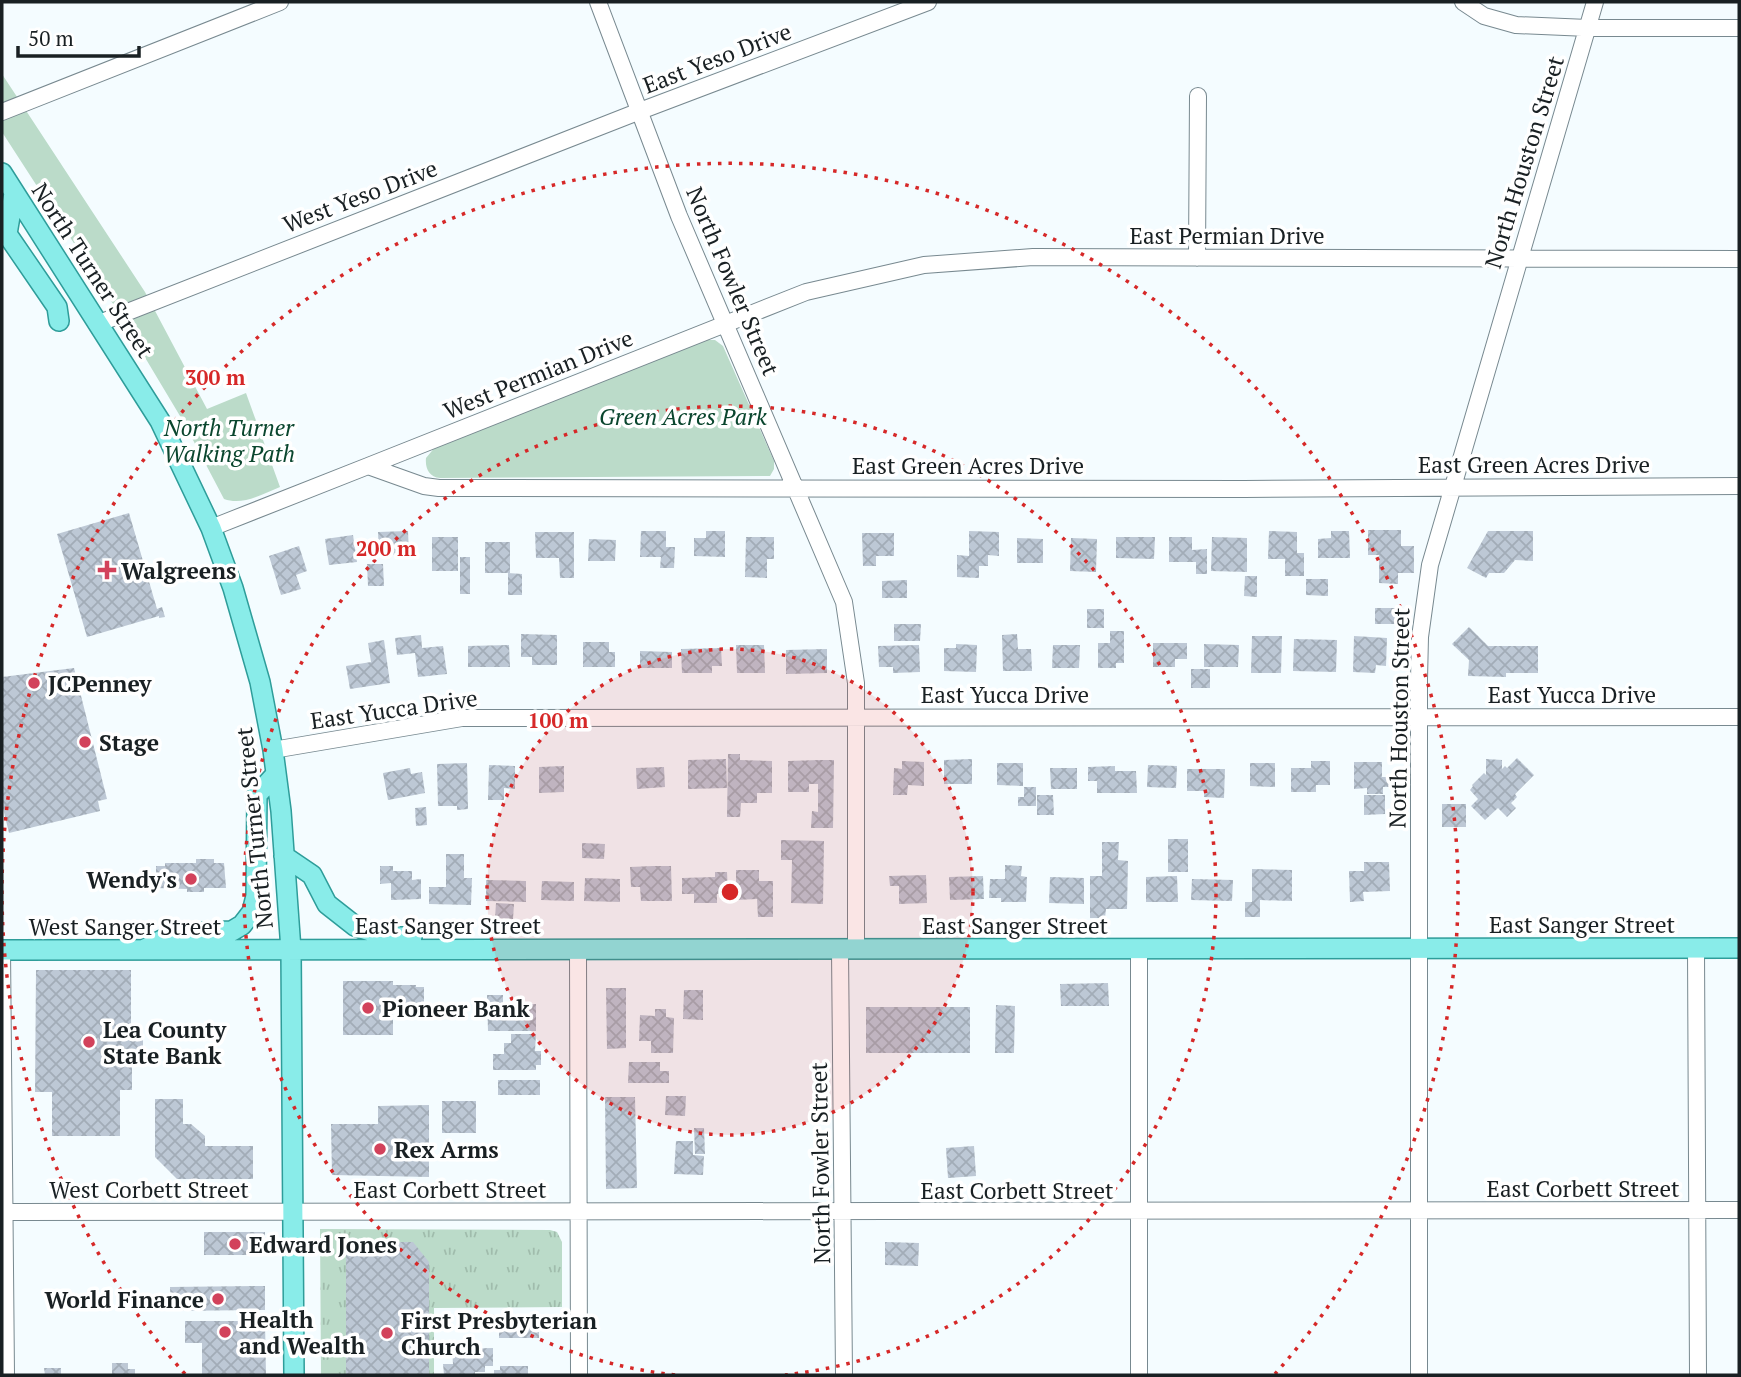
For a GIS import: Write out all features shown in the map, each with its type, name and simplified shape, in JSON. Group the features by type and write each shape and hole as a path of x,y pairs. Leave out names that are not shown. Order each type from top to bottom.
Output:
{"main road":[{"name":"North Turner Street","path":"2,173 160,421 211,528 247,633 260,682 276,774 291,950 294,1375"},
{"path":"14,193 7,234 57,307 59,321"},
{"path":"142,951 175,933 232,931 242,925 252,912 256,896 257,795 276,774"},
{"path":"284,856 312,875 327,904 341,918 370,933 388,937 533,940 547,950"},
{"name":"East Sanger Street","path":"291,950 1739,948"},
{"name":"West Sanger Street","path":"2,950 291,950"}],"street":[{"path":"2,112 280,2"},
{"name":"North Fowler Street","path":"598,2 679,216 844,602 856,683 848,950 844,1375"},
{"name":"East Yeso Drive","path":"640,111 928,2"},
{"path":"1463,2 1484,16 1516,25 1739,28"},
{"name":"North Houston Street","path":"1419,1375 1419,717 1420,637 1424,602 1430,565 1595,2"},
{"path":"1197,258 1198,96"},
{"name":"West Yeso Drive","path":"97,324 640,111"},
{"name":"East Permian Drive","path":"724,324 806,292 924,265 1033,257 1739,259"},
{"name":"West Permian Drive","path":"368,466 724,324"},
{"path":"211,528 368,466"},
{"name":"East Green Acres Drive","path":"368,466 424,486 439,488 1739,486"},
{"name":"East Yucca Drive","path":"273,750 462,718 1739,717"},
{"path":"1696,948 1698,1375"},
{"path":"1139,949 1139,1375"},
{"path":"2,950 6,1375"},
{"path":"578,950 579,1375"},
{"name":"East Corbett Street","path":"294,1212 1739,1210"},
{"name":"West Corbett Street","path":"5,1212 294,1212"}],"green space":[{"name":"North Turner Walking Path","path":"2,74 145,292 207,409 246,393 280,487 245,500 224,499 183,421 110,299 2,132"},
{"name":"Green Acres Park","path":"707,340 715,340 723,346 774,461 770,476 440,478 430,474 427,468 426,458 436,446"},
{"path":"320,1229 557,1232 562,1242 562,1307 434,1308 434,1375 321,1375"}],"building":[{"name":"Walgreens","path":"129,513 157,609 162,607 165,617 159,616 87,637 57,534"},
{"path":"1368,530 1401,530 1401,546 1414,546 1414,573 1398,573 1398,584 1379,583 1379,555 1368,555"},
{"path":"408,531 409,554 379,555 378,532"},
{"path":"641,531 666,531 666,547 675,547 674,568 660,568 661,557 640,557"},
{"path":"706,531 725,531 725,557 694,556 694,538 706,538"},
{"path":"969,531 999,532 999,556 988,555 988,566 979,566 979,578 957,577 957,555 969,556"},
{"path":"1269,531 1297,532 1297,553 1304,553 1304,576 1285,576 1285,559 1268,559"},
{"path":"1331,531 1349,531 1350,558 1318,558 1318,539 1331,538"},
{"path":"1488,531 1533,531 1533,561 1515,560 1504,573 1489,573 1486,578 1467,568"},
{"path":"535,532 574,532 574,578 560,578 559,558 536,558"},
{"path":"862,533 894,533 894,556 876,556 876,566 863,566"},
{"path":"353,535 357,562 329,565 325,539"},
{"path":"432,537 458,537 458,571 432,571"},
{"path":"746,537 774,537 774,559 767,559 767,578 745,577"},
{"path":"1116,537 1155,537 1154,559 1116,558"},
{"path":"1169,537 1192,537 1192,550 1207,549 1207,574 1196,574 1196,562 1169,562"},
{"path":"1212,537 1247,538 1247,572 1211,571"},
{"path":"1017,538 1043,539 1043,563 1017,563"},
{"path":"1071,538 1097,539 1096,572 1070,571"},
{"path":"589,539 616,540 615,561 588,561"},
{"path":"485,542 510,542 510,573 485,573"},
{"path":"299,546 307,571 296,575 301,589 281,595 269,556"},
{"path":"460,557 470,557 470,594 460,594"},
{"path":"367,564 383,564 384,586 368,586"},
{"path":"508,573 522,574 522,595 508,595"},
{"path":"1245,576 1257,576 1257,597 1244,596"},
{"path":"1306,579 1328,579 1328,596 1306,595"},
{"path":"907,580 907,598 882,598 882,581"},
{"path":"1375,608 1398,608 1398,624 1375,624"},
{"path":"1087,609 1104,609 1104,628 1087,628"},
{"path":"894,624 921,624 920,641 894,641"},
{"path":"1469,627 1488,646 1538,646 1538,673 1506,673 1506,677 1468,676 1469,660 1452,644"},
{"path":"1110,631 1124,631 1124,663 1116,663 1116,668 1098,668 1098,643 1110,643"},
{"path":"521,634 557,635 557,665 532,665 532,657 521,657"},
{"path":"1017,634 1018,649 1031,649 1032,671 1003,671 1002,635"},
{"path":"421,635 422,648 443,646 447,674 418,677 415,653 397,655 395,638"},
{"path":"1252,636 1282,636 1281,673 1251,673"},
{"path":"1354,636 1387,638 1386,666 1376,665 1375,673 1353,672"},
{"path":"1294,639 1337,640 1336,672 1293,671"},
{"path":"384,640 390,683 350,689 346,666 371,662 368,643"},
{"path":"583,642 609,642 609,652 615,652 615,667 583,667"},
{"path":"1153,643 1187,643 1187,659 1175,659 1175,667 1153,667"},
{"path":"956,644 977,645 976,672 944,671 944,648 956,648"},
{"path":"1204,644 1239,645 1238,667 1204,667"},
{"path":"509,645 510,667 468,667 468,646"},
{"path":"736,645 764,645 765,673 737,673"},
{"path":"919,645 920,672 893,673 893,667 879,667 878,646"},
{"path":"1053,645 1080,645 1079,668 1052,668"},
{"path":"721,648 722,666 712,666 712,673 682,673 681,649"},
{"path":"827,649 827,673 786,674 786,650"},
{"path":"640,651 672,652 672,668 640,668"},
{"path":"74,668 107,799 98,801 100,811 9,833 2,804 2,677"},
{"path":"1191,669 1210,669 1210,688 1191,688"},
{"path":"728,754 740,754 740,760 772,761 772,793 757,793 757,803 741,803 740,817 727,817"},
{"path":"1517,758 1534,775 1515,794 1517,797 1511,803 1516,808 1507,817 1498,808 1485,820 1471,806 1478,799 1470,790 1472,785 1484,773 1486,775 1486,759 1502,760 1502,769 1505,766 1507,768"},
{"path":"726,759 727,788 688,789 688,760"},
{"path":"972,759 972,784 944,784 944,760"},
{"path":"834,760 833,828 811,828 812,811 818,812 818,784 809,784 809,792 788,792 788,761"},
{"path":"902,761 924,762 924,786 908,785 907,795 893,795 894,768 902,769"},
{"path":"1311,761 1330,761 1330,785 1316,785 1316,792 1291,792 1291,768 1311,768"},
{"path":"1354,762 1382,762 1382,777 1395,777 1395,787 1383,787 1383,794 1367,794 1367,788 1354,789"},
{"path":"467,763 468,809 438,806 437,764"},
{"path":"997,763 1023,763 1023,786 997,785"},
{"path":"1250,763 1275,763 1275,787 1250,786"},
{"path":"489,765 515,766 515,789 504,788 504,800 488,800"},
{"path":"1148,765 1177,766 1176,788 1147,787"},
{"path":"564,766 564,792 539,793 539,767"},
{"path":"1115,766 1115,771 1136,771 1137,793 1097,793 1097,781 1088,781 1088,767"},
{"path":"664,767 665,787 637,789 636,768"},
{"path":"410,768 411,774 422,772 425,793 388,800 383,773"},
{"path":"1050,768 1077,768 1077,789 1051,789"},
{"path":"1187,769 1225,769 1224,798 1204,797 1204,791 1187,791"},
{"path":"1024,787 1036,787 1036,806 1018,806 1018,797 1024,797"},
{"path":"1037,795 1053,795 1054,815 1037,815"},
{"path":"1364,795 1385,795 1385,814 1364,815"},
{"path":"1442,804 1466,804 1466,827 1442,827"},
{"path":"426,807 427,825 416,826 415,808"},
{"path":"1168,839 1188,839 1188,872 1168,872"},
{"path":"781,840 824,841 823,904 791,903 792,860 781,860"},
{"path":"1102,842 1119,842 1118,860 1128,861 1127,909 1106,909 1105,918 1090,918 1090,876 1102,876"},
{"path":"582,843 605,844 604,859 582,858"},
{"path":"446,854 464,854 464,878 472,878 471,905 429,904 429,887 446,887"},
{"name":"Wendy's","path":"196,859 214,859 214,863 224,863 226,888 204,888 204,892 187,892 187,889 156,888 156,866 165,866 165,863 196,863"},
{"path":"1364,862 1389,862 1390,891 1363,892 1364,901 1350,902 1349,871 1364,871"},
{"path":"1005,865 1022,866 1021,876 1027,877 1026,902 1001,902 1001,898 989,898 990,879 1005,879"},
{"path":"380,866 393,866 393,871 412,871 412,880 421,879 421,899 391,900 391,883 380,884"},
{"path":"671,866 672,901 641,901 640,887 631,887 630,867"},
{"path":"1252,869 1292,870 1292,901 1260,900 1260,917 1245,917 1245,902 1252,902"},
{"path":"736,870 759,870 759,881 773,881 773,917 758,917 757,899 736,900"},
{"path":"715,872 727,872 728,894 717,894 717,903 694,903 694,894 682,894 682,878 715,877"},
{"path":"926,875 927,903 899,904 899,886 890,886 889,876"},
{"path":"983,876 984,899 950,900 949,877"},
{"path":"1177,876 1178,902 1146,902 1146,877"},
{"path":"1050,877 1084,878 1084,904 1049,903"},
{"path":"585,878 620,879 620,902 584,901"},
{"path":"1192,879 1233,880 1232,901 1191,900"},
{"path":"486,880 526,881 526,902 486,901"},
{"path":"542,881 574,882 574,901 541,900"},
{"path":"496,903 514,904 513,919 495,918"},
{"name":"Lea County State Bank","path":"36,970 131,970 131,1030 143,1030 143,1053 132,1053 132,1090 120,1090 120,1136 52,1136 52,1092 35,1092"},
{"name":"Pioneer Bank","path":"343,981 393,981 393,985 424,987 424,1004 393,1004 393,1035 343,1035"},
{"path":"1108,983 1109,1006 1061,1006 1060,984"},
{"path":"606,988 626,988 626,1048 607,1049"},
{"path":"684,990 703,990 703,1020 683,1019"},
{"path":"487,995 503,995 503,1004 536,1004 536,1031 488,1031"},
{"path":"996,1005 1015,1006 1014,1053 995,1053"},
{"path":"866,1007 970,1007 970,1053 866,1053"},
{"path":"655,1009 666,1009 666,1017 674,1018 673,1053 651,1053 651,1041 639,1041 640,1015 655,1016"},
{"path":"511,1034 536,1034 535,1051 541,1051 541,1065 536,1065 536,1070 493,1070 493,1054 504,1054 504,1043 511,1043"},
{"path":"629,1062 660,1062 660,1071 669,1071 669,1083 628,1083"},
{"path":"498,1080 540,1080 540,1095 498,1095"},
{"path":"666,1096 686,1096 685,1116 665,1115"},
{"path":"605,1097 635,1097 637,1188 606,1189"},
{"path":"155,1099 183,1099 183,1124 191,1124 205,1136 205,1146 253,1146 253,1179 177,1179 155,1157"},
{"path":"442,1101 476,1101 476,1133 442,1133"},
{"name":"Rex Arms","path":"429,1105 429,1177 332,1175 331,1124 378,1124 378,1106"},
{"path":"694,1128 704,1128 705,1154 695,1154"},
{"path":"676,1141 693,1141 693,1155 704,1156 703,1175 674,1174"},
{"path":"974,1146 976,1176 948,1178 946,1148"},
{"name":"Edward Jones","path":"204,1232 265,1232 265,1255 204,1255"},
{"name":"First Presbyterian Church","path":"385,1242 413,1242 429,1262 429,1375 346,1375 346,1250 385,1250"},
{"path":"885,1242 919,1243 918,1266 885,1265"},
{"name":"World Finance","path":"265,1286 265,1310 171,1311 170,1287"},
{"path":"499,1315 539,1315 539,1338 499,1338"},
{"path":"185,1321 265,1321 266,1375 202,1375 202,1343 185,1343"},
{"path":"493,1348 493,1366 485,1366 485,1372 475,1372 475,1375 444,1375 443,1364 453,1364 452,1349"},
{"path":"112,1363 128,1363 128,1369 135,1369 135,1375 112,1375"},
{"path":"500,1366 528,1366 528,1375 494,1375 494,1370 500,1370"},
{"path":"44,1368 61,1368 61,1375 45,1375"}],"place":[{"name":"Walgreens","path":"107,570"},
{"name":"JCPenney","path":"34,683"},
{"name":"Stage","path":"85,742"},
{"name":"Wendy's","path":"191,879"},
{"name":"Pioneer Bank","path":"368,1008"},
{"name":"Lea County State Bank","path":"89,1042"},
{"name":"Rex Arms","path":"380,1149"},
{"name":"Edward Jones","path":"235,1244"},
{"name":"World Finance","path":"218,1299"},
{"name":"Health and Wealth","path":"225,1332"},
{"name":"First Presbyterian Church","path":"387,1333"}]}
